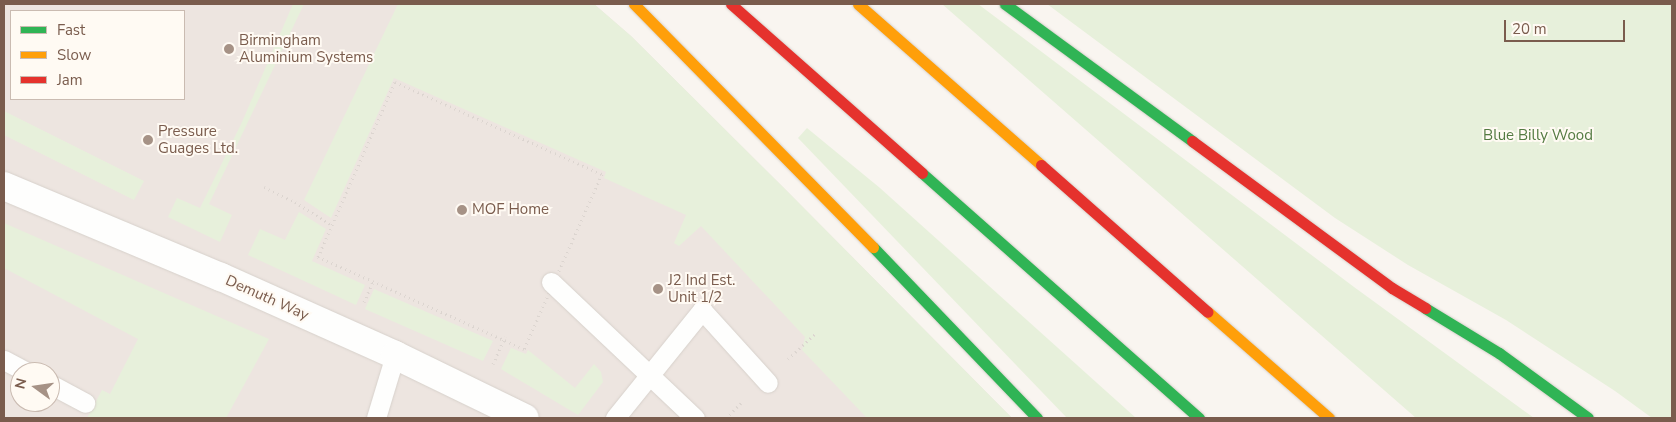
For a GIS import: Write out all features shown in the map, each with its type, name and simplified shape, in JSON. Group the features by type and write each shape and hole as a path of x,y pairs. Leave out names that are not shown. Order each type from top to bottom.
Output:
{"highway":[{"path":"634,4 962,338 1037,418"},
{"path":"731,4 1199,418"},
{"path":"858,4 1329,418"},
{"path":"1005,4 1392,288 1500,354 1588,418"}],"street":[{"name":"Demuth Way","path":"4,186 157,249 395,355 526,418"}],"lane":[{"path":"551,283 695,418"},
{"path":"615,418 702,310 768,383"},
{"path":"376,418 395,355"},
{"path":"60,389 85,403"}],"path":[{"path":"395,82 602,174 551,283 524,349 318,257 332,225 395,82"},
{"path":"264,187 295,202 332,225"},
{"path":"363,304 373,282"},
{"path":"491,370 504,339"}],"shaded area":[{"path":"4,4 594,4 631,36 1012,418 4,418"}],"green space":[{"path":"293,4 304,4 209,204 232,215 220,242 168,217 177,198 200,208 242,122"},
{"path":"398,4 594,4 631,36 1012,418 867,418 802,350 805,337 701,226 679,246 674,243 686,215 604,178 606,172 394,78 331,218 304,200"},
{"path":"942,4 978,4 1354,287 1534,418 1416,418"},
{"name":"Blue Billy Wood","path":"1047,4 1672,4 1672,418 1652,418 1615,391 1506,320 1408,265 1335,218"},
{"path":"4,111 144,181 134,200 4,135"},
{"path":"807,128 880,188 1136,418 1067,418 798,138"},
{"path":"299,212 326,229 312,261 365,285 356,305 248,255 260,229 285,240"},
{"path":"4,223 269,339 226,418 87,418 102,390 110,394 138,339 4,268"},
{"path":"374,289 493,341 483,361 365,309"},
{"path":"511,348 526,354 528,350 575,388 594,364 601,372 603,382 578,415 501,369"}],"traffic: fast":[{"path":"1005,4 1192,141"},
{"path":"922,173 1199,418"},
{"path":"873,247 1037,418"},
{"path":"1425,308 1499,353 1588,418"}],"traffic: slow":[{"path":"634,4 873,247"},
{"path":"858,4 1041,165"},
{"path":"1208,312 1329,418"}],"traffic: jam":[{"path":"731,4 922,173"},
{"path":"1192,141 1392,288 1425,308"},
{"path":"1041,165 1208,312"}],"place":[{"name":"Birmingham Aluminium Systems","path":"229,49"},
{"name":"Pressure Guages Ltd.","path":"148,140"},
{"name":"MOF Home","path":"462,210"},
{"name":"J2 Ind Est. Unit 1/2","path":"658,289"}]}
